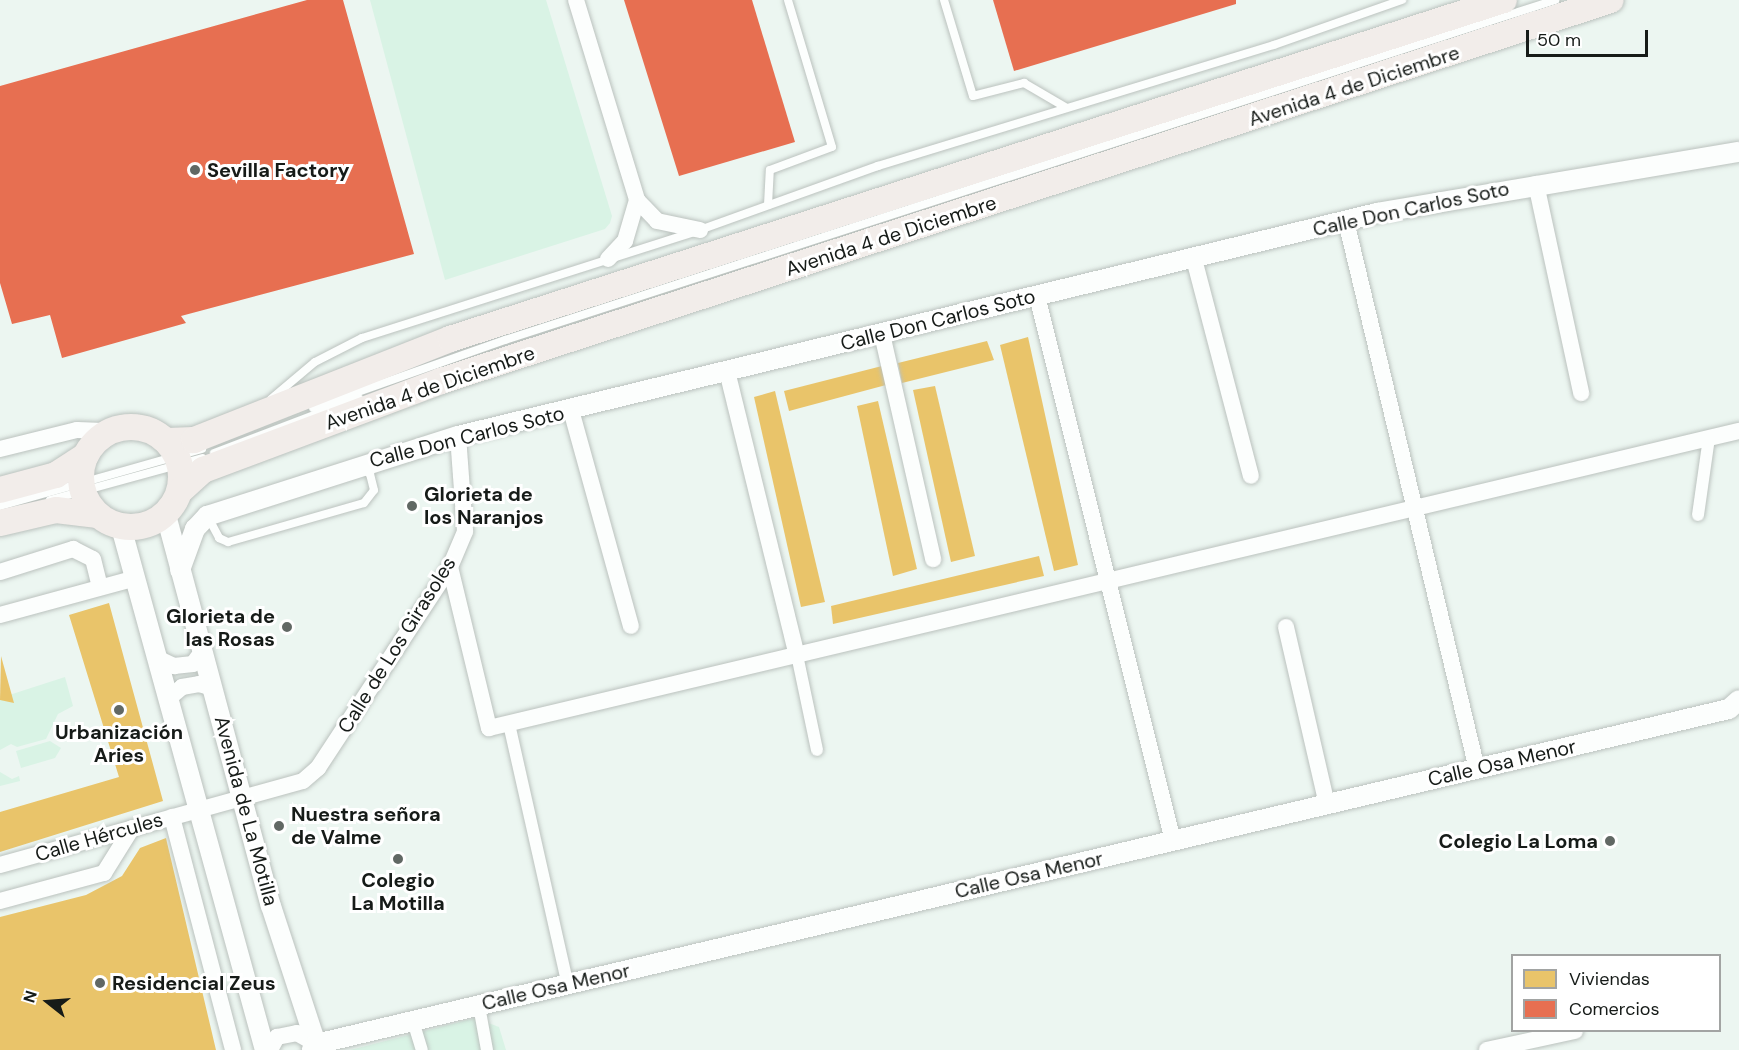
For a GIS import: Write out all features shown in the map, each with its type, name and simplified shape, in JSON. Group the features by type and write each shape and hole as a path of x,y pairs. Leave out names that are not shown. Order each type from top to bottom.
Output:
{"main road":[{"name":"Avenida 4 de Diciembre","path":"1504,0 450,339 194,440 177,464 203,470 441,381 1611,0"},
{"path":"0,490 56,475 85,456 91,446 110,431 141,427 177,464 166,515 137,528 121,527 98,515 57,510 0,523"},
{"path":"85,456 83,488 98,515"}],"street":[{"path":"576,0 637,200 657,221 700,230"},
{"name":"Calle Don Carlos Soto","path":"207,516 357,465 458,436 1347,221 1536,184 1739,152"},
{"path":"1536,184 1581,393"},
{"path":"608,259 625,241 637,200"},
{"path":"1347,221 1417,508 1477,769"},
{"path":"1194,259 1251,476"},
{"path":"1037,296 1173,841"},
{"path":"882,334 933,559"},
{"path":"727,371 818,750"},
{"path":"571,410 631,626"},
{"path":"0,449 76,430 110,431"},
{"path":"450,567 489,728 1739,431"},
{"name":"Calle de Los Girasoles","path":"198,810 303,781 318,768 450,567 465,531 458,436"},
{"path":"1698,515 1709,438"},
{"name":"Avenida de La Motilla","path":"166,515 204,649 271,906 314,1048"},
{"path":"180,570 195,529 207,516"},
{"path":"121,527 265,1050"},
{"path":"0,572 73,549 93,559 100,587"},
{"path":"0,615 136,578"},
{"path":"1286,627 1327,804"},
{"path":"159,659 174,666 193,664 204,649"},
{"path":"169,698 182,687 199,684 213,688"},
{"name":"Calle Osa Menor","path":"314,1048 479,1006 1729,709 1739,700"},
{"path":"508,724 568,985"},
{"name":"Calle Hércules","path":"0,865 198,810"},
{"path":"172,817 233,1050"},
{"path":"0,901 104,873 132,828"},
{"path":"479,1006 488,1050"},
{"path":"413,1022 422,1050"},
{"path":"1487,1050 1570,1032"},
{"path":"270,1050 277,1037 297,1033 314,1048"}],"lane":[{"path":"768,205 770,170 832,147 788,0"},
{"path":"944,0 973,96 1024,83 1065,107"},
{"path":"250,417 315,362 362,338 700,230 768,205 1065,107 1274,45 1402,0"},
{"path":"177,464 506,340 1555,0"},
{"path":"0,511 177,464 441,369 1579,0"},
{"path":"207,516 219,538 228,542 364,502 374,490 370,474 357,465"},
{"path":"0,506 83,488"}],"green space":[{"path":"370,0 546,0 612,216 605,229 445,280"},
{"path":"65,677 73,706 58,714 46,739 17,747 11,744 0,750 0,698"},
{"path":"50,741 61,748 55,758 21,768 16,751"},
{"path":"0,772 12,779 19,776 20,781 0,786"},
{"path":"475,1018 499,1027 506,1050 350,1050"}],"building: Viviendas":[{"path":"1028,337 1078,565 1054,571 1000,345"},
{"path":"987,341 994,360 902,383 898,363"},
{"path":"882,366 886,385 789,411 784,391"},
{"path":"935,386 975,556 951,562 913,390"},
{"path":"775,391 825,602 801,607 754,397"},
{"path":"878,401 917,569 893,576 857,406"},
{"path":"1039,556 1044,576 833,624 831,606"},
{"name":"Urbanización Aries","path":"109,603 163,801 0,852 0,812 119,777 69,615"},
{"path":"1,656 14,703 0,700"},
{"name":"Residencial Zeus","path":"166,838 216,1050 0,1050 0,917 86,895 122,876 140,848"}],"building: Comercios":[{"name":"Sevilla Factory","path":"307,0 343,0 414,254 181,316 186,323 62,358 50,315 12,324 0,283 0,86"},
{"path":"624,0 752,0 795,142 679,176"},
{"path":"993,0 1236,0 1236,4 1014,71"}],"place":[{"name":"Sevilla Factory","path":"195,170"},
{"name":"Glorieta de los Naranjos","path":"412,506"},
{"name":"Glorieta de las Rosas","path":"287,627"},
{"name":"Urbanización Aries","path":"119,710"},
{"name":"Nuestra señora de Valme","path":"279,826"},
{"name":"Colegio La Loma","path":"1610,841"},
{"name":"Colegio La Motilla","path":"398,859"},
{"name":"Residencial Zeus","path":"100,983"}]}
